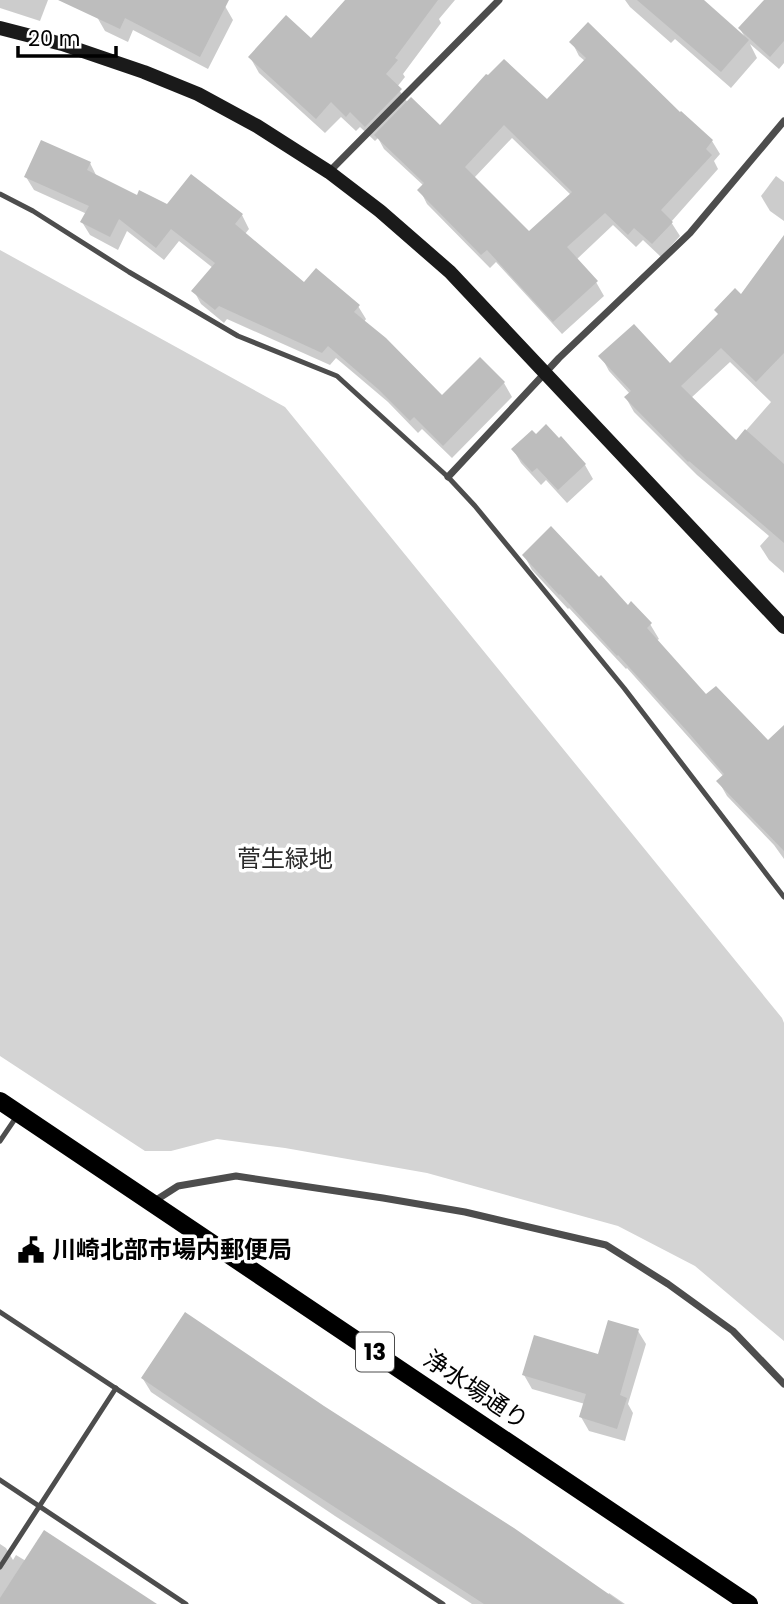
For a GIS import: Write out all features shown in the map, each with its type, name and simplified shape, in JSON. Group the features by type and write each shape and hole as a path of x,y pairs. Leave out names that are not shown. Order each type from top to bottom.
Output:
{"main road":[{"name":"浄水場通り","path":"0,1101 749,1604"}],"street":[{"path":"329,172 499,0"},
{"path":"0,28 62,44 145,72 198,94 257,126 329,172 380,211 450,272 784,627"},
{"path":"448,477 559,358 690,233 784,121"},
{"path":"152,1202 178,1186 236,1176 465,1212 606,1245 668,1284 733,1331 784,1384"}],"lane":[{"path":"0,194 33,211 129,272 238,336 337,376 448,477 475,506 624,688 784,897"},
{"path":"0,1141 19,1113"},
{"path":"0,1312 443,1604"},
{"path":"0,1567 116,1388"},
{"path":"0,1480 186,1604"}],"green space":[{"name":"菅生緑地","path":"0,250 285,407 782,1018 784,1341 695,1266 618,1226 427,1173 285,1148 217,1139 171,1151 145,1151 0,1056"}],"building":[{"path":"58,0 229,0 200,57 125,18 120,29"},
{"path":"345,0 438,0 386,74 402,89 365,127 350,112 346,117 331,102 316,119 248,57 286,15 311,38"},
{"path":"637,0 704,0 749,40 721,72"},
{"path":"764,0 784,0 784,41 770,57 738,28"},
{"path":"588,22 680,112 713,140 706,149 712,155 661,210 673,222 652,244 634,228 628,235 605,213 567,247 598,281 553,322 487,250 481,255 417,190 424,183 374,135 411,97 440,125 486,74 504,59 547,99 586,58 569,42","holes":["504,125 572,192 529,231 465,167"]},
{"path":"41,140 91,162 87,170 137,195 139,190 167,204 191,174 243,214 235,224 304,282 316,268 360,305 354,312 386,338 442,395 480,357 505,382 443,446 414,417 410,421 328,346 322,353 219,306 215,310 191,291 215,263 171,229 156,248 119,219 110,237 80,222 89,206 24,177"},
{"path":"784,235 784,353 756,382 721,348 681,386 736,440 745,429 784,464 784,543 688,462 624,397 631,391 598,356 634,324 670,363 718,314 714,310 735,288 741,294"},
{"path":"546,424 559,438 561,436 586,464 558,490 537,468 532,472 511,449 532,430 536,434"},
{"path":"551,526 628,605 631,601 652,623 647,628 706,694 716,686 768,740 784,725 784,851 716,781 724,774 688,732 522,555"},
{"path":"185,1312 324,1406 514,1528 623,1604 484,1604 256,1456 141,1378"},
{"path":"608,1320 639,1329 620,1395 627,1398 617,1429 579,1417 586,1394 522,1375 534,1335 598,1354"},
{"path":"44,1530 157,1604 0,1604 0,1598"}],"place":[{"name":"川崎北部市場内郵便局","path":"31,1250"}]}
